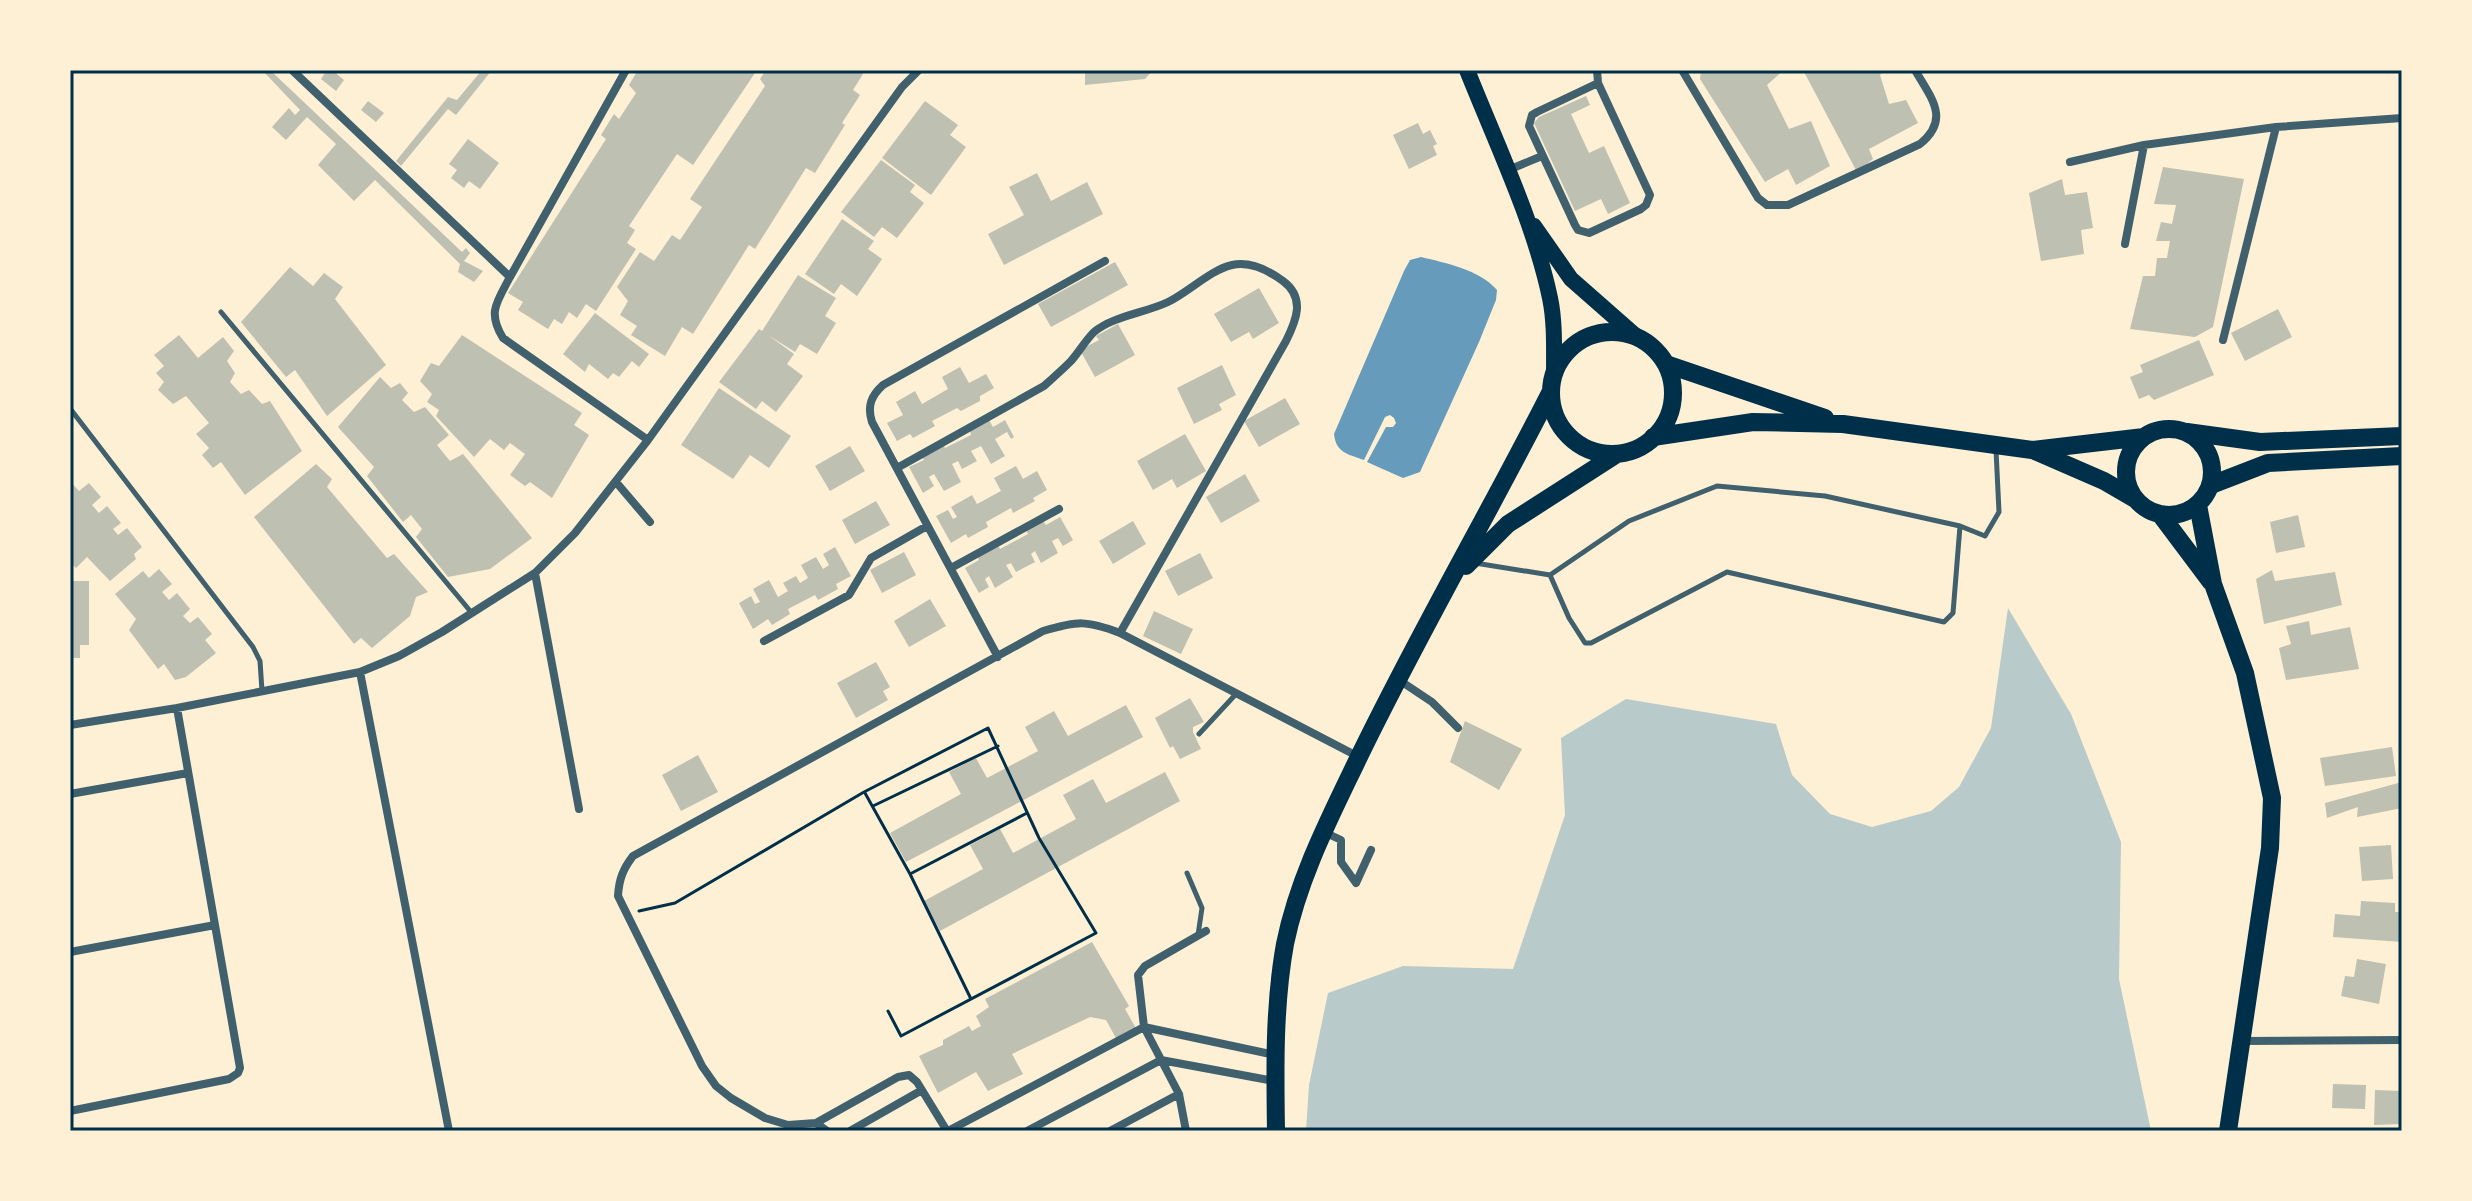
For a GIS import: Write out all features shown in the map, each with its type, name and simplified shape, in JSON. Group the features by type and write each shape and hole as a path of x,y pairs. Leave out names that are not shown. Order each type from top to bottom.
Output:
{"main road":[{"path":"1276,1131 1278,997 1286,942 1299,892 1323,831 1359,757 1449,583 1493,506 1550,393 1554,373 1551,299 1524,212 1467,70"},
{"path":"1449,583 1508,524 1617,454 1637,449 1653,437 1666,422 1672,403 1672,383 1666,364 1654,348 1637,337 1571,279 1524,212"},
{"path":"1554,373 1564,355 1588,337 1617,332 1637,337"},
{"path":"1666,364 1843,424"},
{"path":"1550,393 1554,413 1563,431 1578,444 1597,452 1617,454"},
{"path":"1653,437 1753,422 1843,424 2032,450 2144,437"},
{"path":"2137,501 2129,489 2126,475 2128,461 2134,447 2157,430 2172,429 2260,442 2402,436"},
{"path":"2032,450 2104,481 2147,510 2173,515 2187,512 2198,505 2211,485 2213,469 2209,454 2200,441 2187,432"},
{"path":"2211,485 2268,463 2402,456"},
{"path":"2198,505 2213,584 2245,673 2272,798 2270,848 2228,1131"},
{"path":"2160,514 2213,584"}],"street":[{"path":"292,70 510,277"},
{"path":"626,70 510,277 495,307 494,324 503,338 648,440"},
{"path":"70,725 177,708 360,672 399,656 535,573 575,533 616,482 902,87 919,70"},
{"path":"1597,70 1598,83 1650,195 1646,205 1594,232 1583,233 1575,225 1530,131 1530,120 1532,115 1598,83"},
{"path":"1682,70 1750,188 1767,205 1778,207 1907,150 1932,134 1937,121 1936,106 1915,70"},
{"path":"2070,162 2144,145 2276,127 2402,118"},
{"path":"2223,340 2276,127"},
{"path":"2125,244 2144,145"},
{"path":"1506,171 1542,156"},
{"path":"998,657 869,412 870,401 883,385 1105,261"},
{"path":"897,468 1044,386 1096,331 1171,301 1229,265 1246,264 1263,269 1286,283 1296,299 1298,314 1286,341 1120,633"},
{"path":"616,482 650,522"},
{"path":"951,568 1059,509"},
{"path":"764,641 849,595 871,558 927,526"},
{"path":"535,573 579,809"},
{"path":"1275,1055 1144,1027 947,1131 914,1078 903,1075 816,1123 788,1125 765,1118 716,1086 702,1066 626,914 618,896 619,882 623,869 633,856 1043,631 1065,624 1090,621 1120,633 1359,757"},
{"path":"360,672 449,1131"},
{"path":"1398,680 1432,702 1458,728"},
{"path":"70,1111 229,1079 238,1073 240,1063 177,708"},
{"path":"70,794 188,773"},
{"path":"1323,831 1341,840 1341,862 1356,883 1371,850"},
{"path":"70,952 215,925"},
{"path":"1186,1131 1179,1094 1144,1027 1137,981 1140,970 1202,933"},
{"path":"2241,1041 2402,1040"},
{"path":"1027,1131 1161,1060 1275,1081"},
{"path":"850,1131 922,1090"},
{"path":"1110,1131 1179,1094"},
{"path":"816,1123 827,1131"}],"lane":[{"path":"221,312 471,612"},
{"path":"72,411 253,647 260,661 262,691"},
{"path":"1470,562 1550,575 1629,521 1717,486 1825,496 1960,526 1985,536 1999,512 1996,445"},
{"path":"1550,575 1569,618 1585,643 1591,643 1727,572 1944,622 1953,613 1960,526"},
{"path":"1199,734 1237,694"},
{"path":"1187,873 1202,908 1202,933"}],"path":[{"path":"626,914 675,903 864,792 988,728 1027,813 1096,933 901,1036 888,1011"},
{"path":"873,806 998,746"},
{"path":"864,792 910,874 971,999"},
{"path":"910,874 1027,813"}],"shaded area":[{"path":"2008,608 2071,714 2121,842 2119,979 2151,1131 1306,1131 1309,1085 1328,993 1403,966 1513,969 1565,815 1561,738 1626,699 1776,724 1792,775 1830,814 1872,827 1931,811 1959,787 1991,728"}],"water":[{"path":"1421,257 1472,272 1497,290 1479,342 1420,472 1403,478 1367,462 1386,427 1393,427 1396,423 1390,415 1385,417 1364,460 1340,449 1334,434 1404,271 1410,260"}],"building":[{"path":"262,70 270,70 462,252 466,248 470,253 464,261 483,271 474,282 458,272 460,264 375,180 354,201 318,165 336,144 307,117 286,140 272,127 289,108 295,115 300,110"},
{"path":"327,70 332,70 344,80 336,91 321,79"},
{"path":"482,70 492,70 456,115 448,109 401,166 396,161 448,97 457,100"},
{"path":"638,70 757,70 693,165 677,154 629,226 635,230 627,243 636,249 596,311 586,304 577,318 569,312 562,324 554,319 548,329 518,310 523,302 508,293 606,139 601,135 614,114 619,119 636,93 629,85"},
{"path":"766,70 858,70 863,74 853,90 860,95 815,173 806,168 755,249 749,245 693,334 682,327 665,356 631,335 637,326 620,315 628,301 617,287 640,252 654,261 672,235 680,240 702,207 690,199 765,86 760,79"},
{"path":"1085,70 1153,70 1145,79 1085,85"},
{"path":"1701,70 1784,70 1767,85 1789,129 1811,121 1830,166 1796,185 1788,169 1765,182 1700,79"},
{"path":"1803,70 1885,70 1880,75 1889,104 1906,100 1918,123 1869,149 1873,159 1857,172"},
{"path":"1586,96 1590,105 1571,114 1589,153 1604,146 1630,203 1608,214 1601,199 1575,211 1534,123 1539,117"},
{"path":"368,101 384,113 376,122 361,110"},
{"path":"925,101 958,125 950,135 966,147 931,195 882,158"},
{"path":"1418,123 1423,134 1430,130 1437,144 1433,146 1437,155 1409,169 1393,135"},
{"path":"468,139 499,163 480,189 469,181 464,188 451,178 457,170 449,164"},
{"path":"881,160 915,185 910,192 924,203 897,238 882,227 874,237 841,212"},
{"path":"2163,167 2244,179 2213,327 2195,337 2130,329 2143,276 2155,276 2157,258 2167,258 2170,241 2156,241 2161,222 2172,224 2176,205 2154,204"},
{"path":"1037,173 1051,201 1087,182 1103,214 1004,265 988,234 1024,215 1009,187"},
{"path":"2062,179 2065,195 2087,192 2093,228 2081,230 2084,254 2041,261 2029,193"},
{"path":"842,219 874,241 868,249 882,259 857,296 841,284 834,294 805,274"},
{"path":"1115,262 1128,285 1051,327 1038,304"},
{"path":"290,267 313,286 324,273 343,287 335,299 386,365 327,416 295,370 286,377 241,322"},
{"path":"798,275 836,298 825,316 836,323 817,354 800,344 795,352 768,335 794,354 787,364 803,376 776,412 762,401 756,409 719,382 759,329 762,331"},
{"path":"1259,288 1279,323 1253,339 1249,332 1231,342 1214,314"},
{"path":"2278,309 2292,337 2245,361 2231,333"},
{"path":"595,313 649,354 639,367 632,361 619,377 613,373 608,379 589,364 585,372 563,354"},
{"path":"1118,324 1135,355 1095,377 1080,350 1099,340 1096,336"},
{"path":"179,335 198,358 223,337 234,351 227,361 235,373 230,382 241,394 249,390 262,404 270,401 302,451 245,495 221,462 213,468 202,455 209,448 196,434 209,423 186,396 173,404 158,390 164,382 156,373 164,366 154,355"},
{"path":"462,335 582,413 574,425 589,435 552,498 530,482 525,486 510,475 525,454 510,443 504,450 490,439 474,457 436,416 439,410 427,402 432,394 420,381 431,363 439,366"},
{"path":"2199,340 2214,375 2154,400 2149,395 2139,399 2130,377 2143,372 2140,365"},
{"path":"1222,365 1236,395 1219,404 1222,410 1194,424 1177,388"},
{"path":"960,367 969,383 986,374 994,388 980,396 980,401 932,421 935,426 913,438 910,434 897,441 887,423 903,415 896,402 915,391 922,404 948,389 942,377"},
{"path":"380,377 391,388 400,383 408,393 402,400 414,412 425,407 449,435 437,445 450,461 463,454 532,538 490,569 448,577 416,537 422,529 411,515 403,522 367,476 374,467 338,427"},
{"path":"719,388 791,436 769,468 750,455 733,479 681,445"},
{"path":"1285,398 1300,424 1259,447 1244,421"},
{"path":"989,420 993,427 1005,420 1014,437 1011,439 1007,432 995,439 1005,456 991,464 981,446 971,451 977,461 962,469 958,461 952,464 961,482 944,491 934,474 929,477 934,486 923,493 909,467 924,460 921,455 943,444 945,448 971,435 970,431"},
{"path":"1185,434 1206,471 1177,488 1172,479 1153,490 1137,461"},
{"path":"850,446 865,471 830,491 815,466"},
{"path":"316,464 332,479 327,487 387,558 394,554 428,592 416,597 410,616 372,648 361,638 354,644 254,517"},
{"path":"1016,466 1023,479 1037,471 1047,490 1013,513 1011,508 986,522 988,527 951,543 936,516 948,510 953,519 957,517 951,507 972,495 977,504 1001,491 994,478"},
{"path":"1245,474 1260,501 1221,523 1206,497"},
{"path":"70,481 79,491 89,483 101,497 92,505 99,513 107,506 121,523 113,529 118,535 127,528 142,547 134,554 136,559 110,581 87,557 76,568 70,562"},
{"path":"876,501 890,525 855,544 842,520"},
{"path":"2298,515 2305,547 2276,553 2270,522"},
{"path":"1060,517 1073,540 1063,546 1058,538 1052,541 1058,553 1041,563 1035,551 1031,554 1035,562 1016,572 1011,563 1006,565 1013,577 995,588 989,576 985,579 989,587 979,593 965,568 979,560 977,556 998,545 1000,549 1028,534 1026,530 1043,521 1046,525"},
{"path":"1133,521 1146,544 1113,564 1099,541"},
{"path":"835,547 851,576 836,584 838,589 818,600 815,595 788,609 790,614 772,625 768,619 753,629 739,603 751,596 755,604 760,602 753,589 769,580 778,597 788,591 783,583 796,576 800,583 808,578 801,565 816,557 823,569 829,565 823,554"},
{"path":"904,552 916,575 882,593 870,570"},
{"path":"1200,553 1213,578 1178,596 1165,571"},
{"path":"159,569 172,584 162,592 169,600 177,593 190,609 183,616 190,623 198,617 212,634 205,640 216,653 186,677 175,680 164,664 158,669 129,630 136,619 115,594 143,571 149,578"},
{"path":"2272,570 2275,581 2335,572 2342,605 2264,624 2256,579"},
{"path":"70,581 89,581 89,645 80,645 80,658 70,658"},
{"path":"930,599 946,626 909,647 894,621"},
{"path":"1154,611 1193,629 1181,654 1143,636"},
{"path":"2309,621 2311,635 2350,627 2359,669 2286,680 2279,648 2291,644 2286,626"},
{"path":"876,662 890,687 883,691 888,700 856,718 837,683"},
{"path":"1190,698 1204,722 1193,727 1201,749 1180,759 1173,746 1170,748 1155,718"},
{"path":"1126,705 1143,737 906,862 890,833 961,794 949,772 976,758 987,778 1038,751 1025,727 1054,711 1068,736"},
{"path":"1465,721 1522,749 1499,790 1450,762"},
{"path":"2392,747 2396,776 2325,786 2320,758"},
{"path":"698,755 718,792 681,811 662,775"},
{"path":"1165,772 1180,801 940,931 924,901 983,869 970,845 1000,829 1013,853 1076,819 1063,795 1093,779 1106,803"},
{"path":"2402,782 2402,808 2357,817 2358,807 2327,818 2325,803"},
{"path":"2391,845 2393,879 2362,881 2359,847"},
{"path":"2361,901 2395,903 2395,912 2402,912 2402,942 2333,937 2335,914 2360,916"},
{"path":"1092,942 1129,1006 1125,1009 1137,1030 1117,1040 1106,1020 1090,1017 1012,1054 1023,1074 988,1091 976,1072 938,1093 919,1056 943,1045 943,1040 969,1026 972,1031 981,1026 976,1016 989,1007 985,999"},
{"path":"2357,959 2386,964 2379,1004 2341,996 2345,976 2354,977"},
{"path":"2333,1084 2366,1085 2365,1109 2332,1108"},
{"path":"2375,1090 2402,1091 2402,1124 2374,1125"}]}
